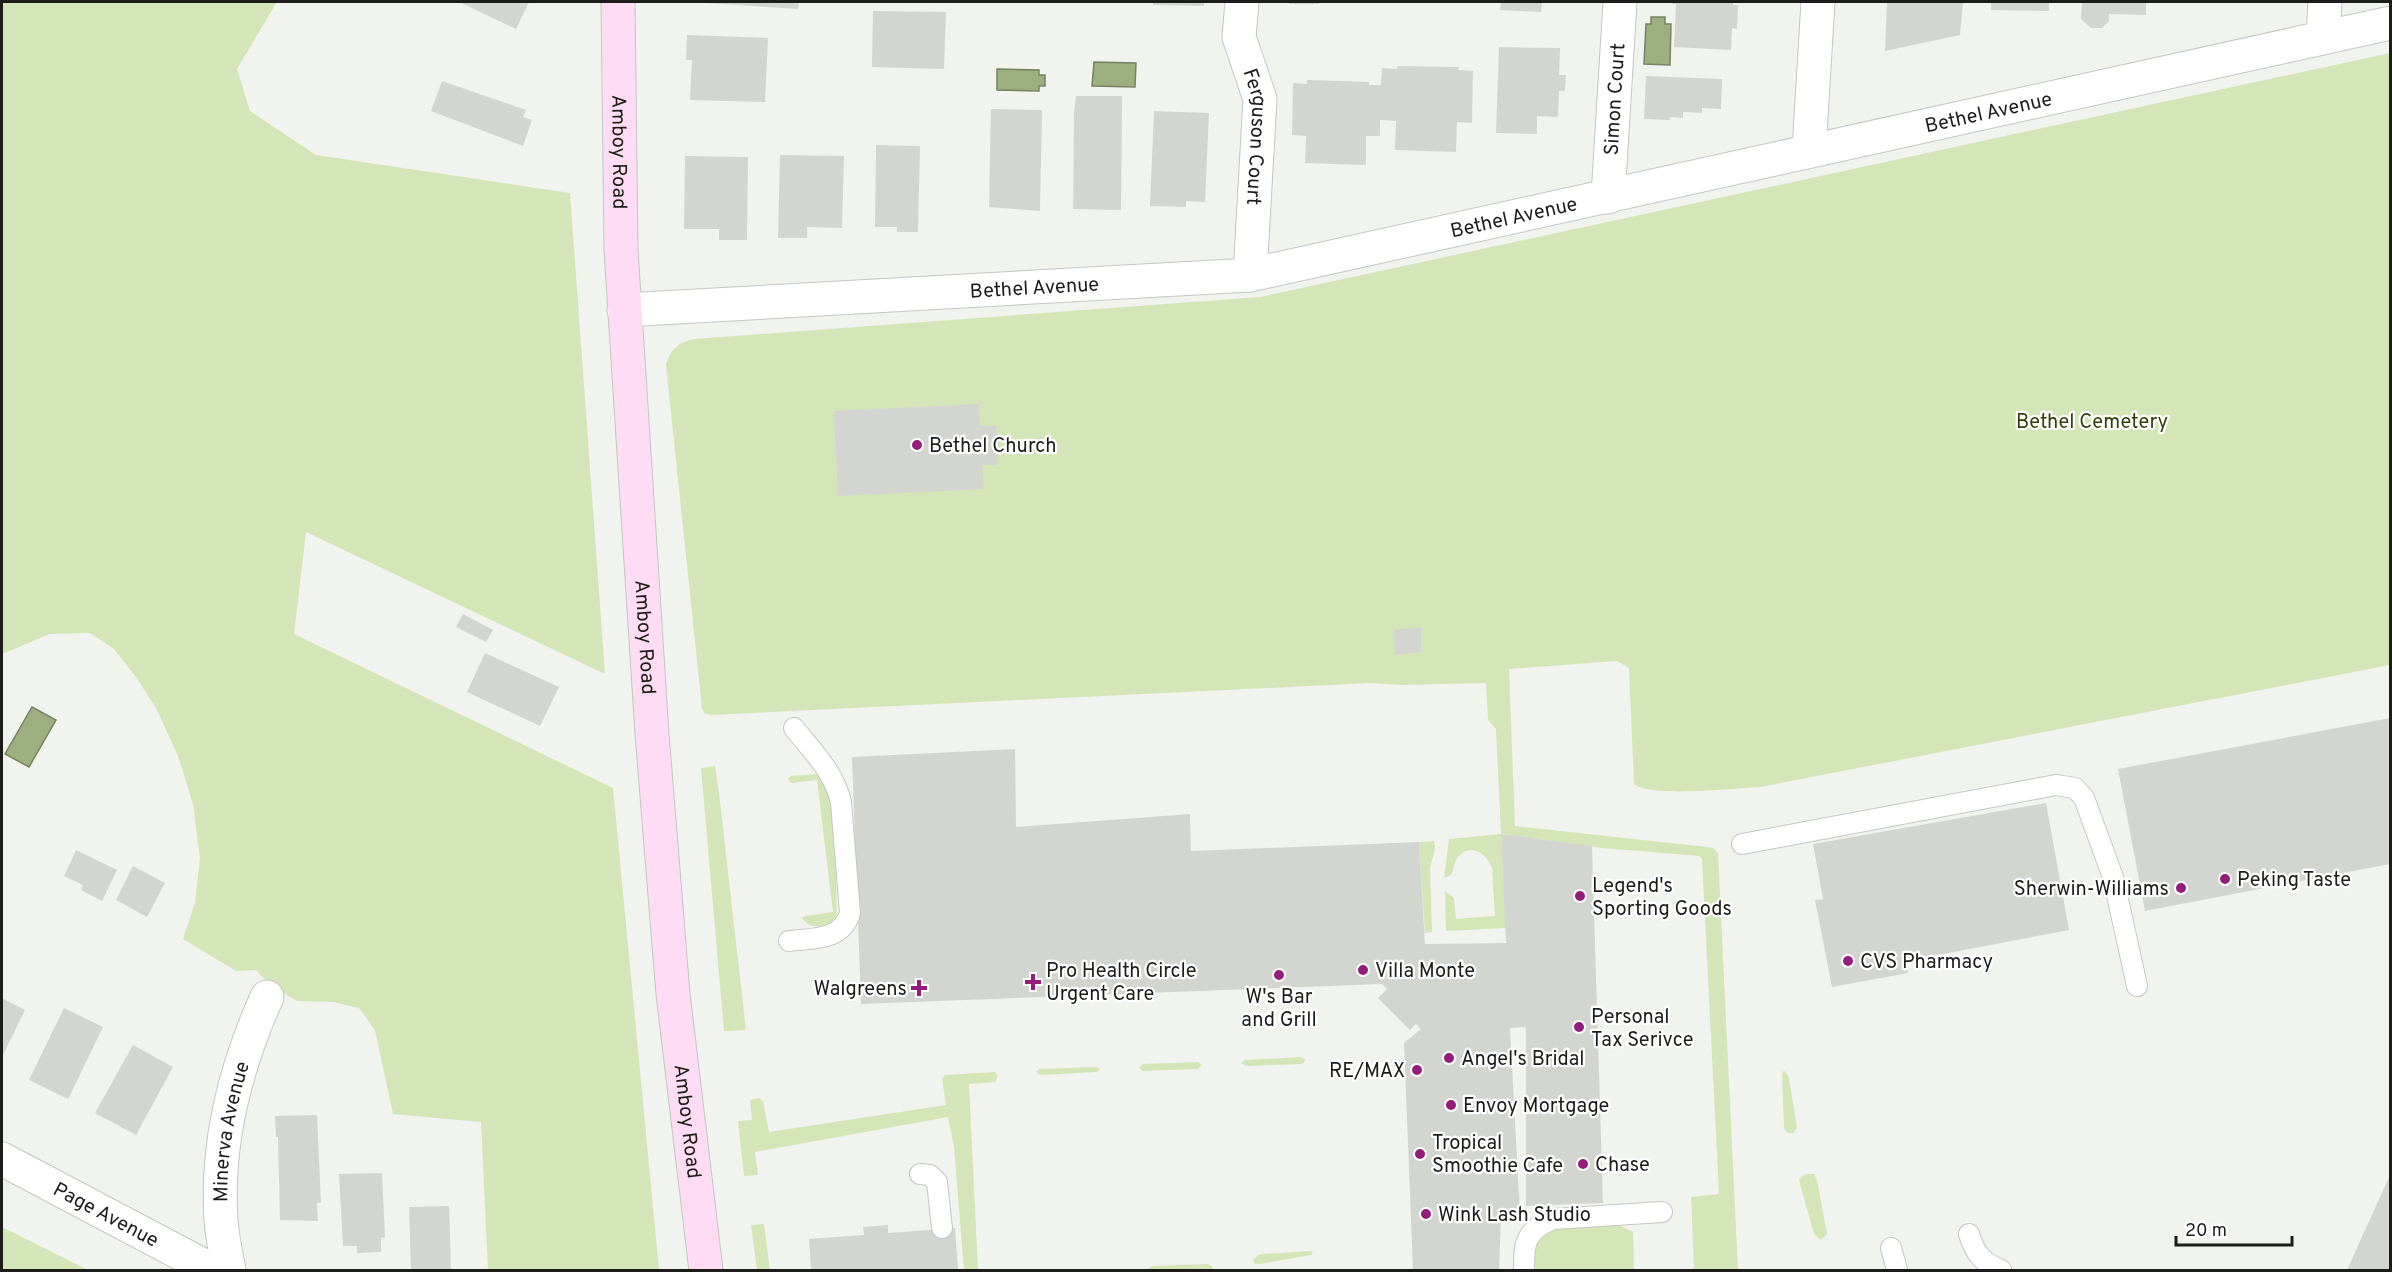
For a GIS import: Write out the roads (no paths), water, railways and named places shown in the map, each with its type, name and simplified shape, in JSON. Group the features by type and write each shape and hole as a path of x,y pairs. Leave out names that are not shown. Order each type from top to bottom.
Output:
{"main road":[{"name":"Amboy Road","path":"618,2 621,250 652,734 673,994 706,1270"}],"street":[{"name":"Ferguson Court","path":"1242,2 1239,36 1260,99 1250,275"},
{"name":"Simon Court","path":"1608,197 1620,2"},
{"path":"1809,150 1818,2"},
{"path":"2323,38 2325,2"},
{"name":"Bethel Avenue","path":"624,310 1250,275 2391,23"},
{"name":"Minerva Avenue","path":"228,1270 221,1221 222,1158 234,1090 254,1025 267,997"},
{"name":"Page Avenue","path":"2,1159 212,1270"}],"lane":[{"path":"789,942 838,932 847,923 850,913 839,793 831,775 794,728"},
{"path":"1742,844 2056,785 2075,788 2084,798 2113,877 2137,986"},
{"path":"920,1174 930,1175 937,1182 942,1228"},
{"path":"1524,1270 1526,1239 1542,1223 1553,1219 1662,1212"},
{"path":"1969,1234 1979,1257 1986,1264 2001,1270"},
{"path":"1891,1248 1897,1270"}],"place":[{"name":"Bethel Church","path":"917,445"},
{"name":"Peking Taste","path":"2225,879"},
{"name":"Sherwin-Williams","path":"2181,888"},
{"name":"Legend's Sporting Goods","path":"1580,896"},
{"name":"CVS Pharmacy","path":"1848,961"},
{"name":"Villa Monte","path":"1363,970"},
{"name":"W's Bar and Grill","path":"1279,975"},
{"name":"Pro Health Circle Urgent Care","path":"1033,982"},
{"name":"Walgreens","path":"919,988"},
{"name":"Personal Tax Serivce","path":"1579,1027"},
{"name":"Angel's Bridal","path":"1449,1058"},
{"name":"RE/MAX","path":"1417,1070"},
{"name":"Envoy Mortgage","path":"1451,1105"},
{"name":"Tropical Smoothie Cafe","path":"1420,1154"},
{"name":"Chase","path":"1583,1164"},
{"name":"Wink Lash Studio","path":"1426,1214"}],"park label":[{"name":"Bethel Cemetery","path":"2092,421"}]}
